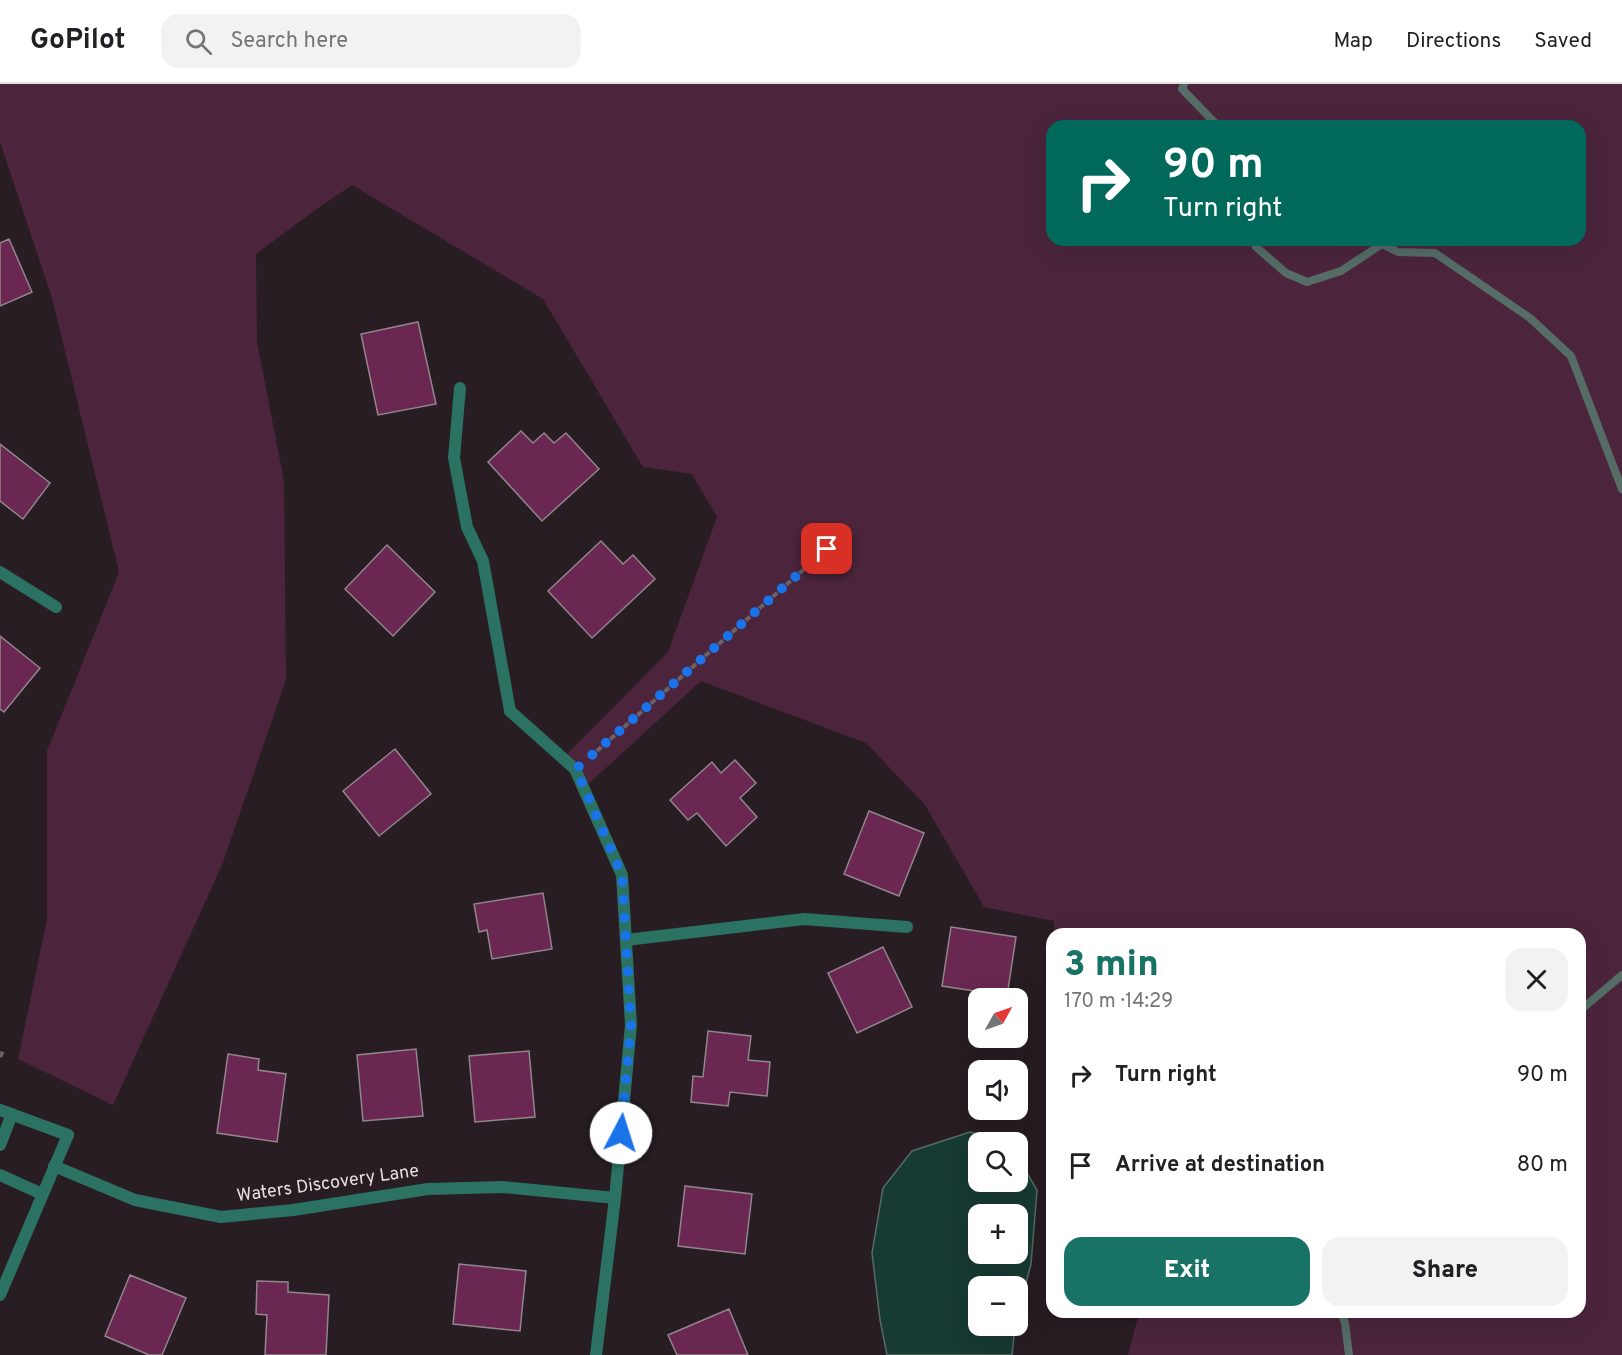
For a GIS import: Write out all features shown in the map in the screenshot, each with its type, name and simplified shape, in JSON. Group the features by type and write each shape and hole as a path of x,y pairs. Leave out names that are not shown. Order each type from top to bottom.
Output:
{"street":[{"path":"460,388 454,458 467,528 483,561 510,711 576,769 622,875 631,1025 615,1198 596,1355"},
{"path":"0,572 56,607"},
{"path":"626,940 804,919 907,927"},
{"path":"0,1145 6,1112 68,1135 0,1295"},
{"name":"Waters Discovery Lane","path":"54,1166 135,1200 220,1216 293,1210 428,1189 502,1187 615,1198"},
{"path":"0,1175 42,1194"}],"path":[{"path":"576,769 827,549"},
{"path":"0,1057 3,1051"}],"shaded area":[{"path":"0,84 1622,84 1622,1355 1128,1355 1138,1318 1586,1318 1586,928 1054,928 1054,921 984,907 925,805 866,743 701,681 584,788 563,758 668,652 717,517 692,474 643,467 543,299 352,185 256,254 257,342 284,481 286,680 222,865 113,1105 18,1059 47,919 47,751 119,572 52,298 0,142"},
{"path":"968,1133 968,1192 1028,1192 1028,1175 1037,1190 1031,1264 1028,1276 968,1276 968,1336 1014,1336 1012,1355 887,1355 880,1320 872,1253 883,1188 912,1151"}],"building":[{"path":"9,239 32,292 0,306 0,243"},
{"path":"418,322 436,404 378,415 361,334"},
{"path":"521,431 533,443 544,433 554,443 566,433 599,469 542,521 488,462"},
{"path":"0,444 50,483 23,519 0,501"},
{"path":"601,541 623,564 633,555 655,579 592,638 548,591"},
{"path":"387,545 435,592 393,636 345,589"},
{"path":"0,636 40,668 4,712 0,709"},
{"path":"395,749 431,794 379,836 343,791"},
{"path":"735,760 756,783 740,798 757,817 726,846 697,813 688,820 670,800 712,762 721,773"},
{"path":"869,811 924,833 899,896 844,874"},
{"path":"543,893 552,949 492,959 487,930 479,932 474,904"},
{"path":"951,927 1016,937 1008,988 968,988 968,990 942,986"},
{"path":"883,947 912,1007 857,1033 828,973"},
{"path":"708,1031 751,1036 748,1060 770,1062 767,1096 730,1092 728,1106 691,1102 693,1076 703,1077"},
{"path":"416,1049 423,1116 363,1121 357,1055"},
{"path":"529,1051 535,1117 475,1122 469,1056"},
{"path":"228,1054 259,1059 258,1070 286,1074 277,1142 217,1133"},
{"path":"685,1186 752,1194 745,1254 678,1246"},
{"path":"459,1264 526,1271 520,1331 453,1324"},
{"path":"130,1275 186,1298 162,1355 149,1355 105,1336"},
{"path":"257,1281 288,1282 288,1292 329,1295 326,1355 265,1355 267,1315 256,1314"},
{"path":"729,1309 748,1355 677,1355 668,1335"}],"waterway":[{"path":"1184,84 1182,89 1212,120"},
{"path":"1256,246 1286,273 1307,282 1341,271 1379,246"},
{"path":"1386,246 1398,252 1435,253 1530,318 1571,356 1622,489"},
{"path":"1586,1005 1622,975"},
{"path":"1343,1318 1349,1355"}],"route":[{"path":"621,1133 631,1025 622,875 576,769 827,549"}]}
